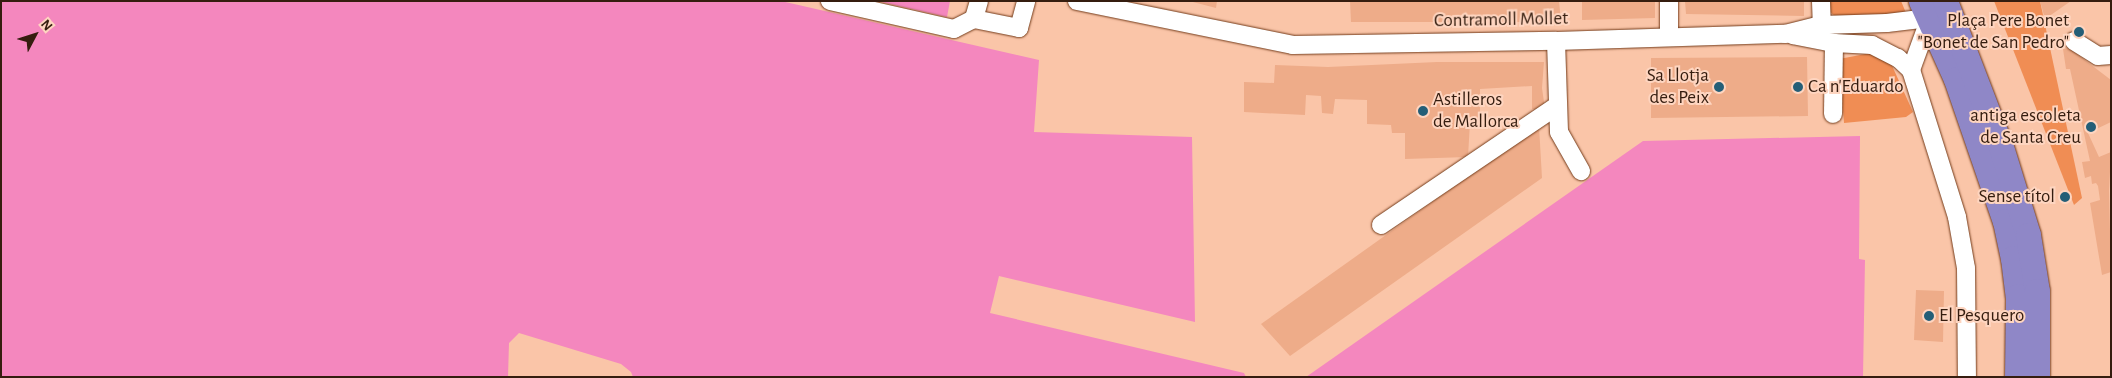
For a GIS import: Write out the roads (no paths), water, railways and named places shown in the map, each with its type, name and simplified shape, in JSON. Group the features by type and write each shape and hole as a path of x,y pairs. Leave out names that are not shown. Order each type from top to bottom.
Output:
{"highway":[{"path":"1933,5 1956,78 1995,184 2005,221 2013,258 2018,296 2017,377"},
{"path":"1933,5 2001,147 2028,236 2036,291 2037,377"}],"street":[{"path":"830,1 954,29 974,19 1019,28 1026,1"},
{"path":"974,19 979,1"},
{"name":"Contramoll Mollet","path":"1077,1 1293,45 1556,41 1785,34 1822,25 1887,23 1933,5"},
{"path":"1668,37 1669,1"},
{"path":"1822,1 1822,25"},
{"path":"1911,70 1933,5"},
{"path":"1785,34 1834,42 1872,45 1898,58 1911,70 1958,217 1966,268 1967,377"},
{"path":"1556,41 1559,132 1581,171"},
{"path":"2074,41 2108,62"},
{"path":"1833,114 1834,42"},
{"path":"1381,225 1558,106"}],"place":[{"name":"Plaça Pere Bonet \"Bonet de San Pedro\"","path":"2079,32"},
{"name":"Sa Llotja des Peix","path":"1719,87"},
{"name":"Ca n'Eduardo","path":"1798,87"},
{"name":"Astilleros de Mallorca","path":"1423,111"},
{"name":"antiga escoleta de Santa Creu","path":"2091,127"},
{"name":"Sense títol","path":"2065,197"},
{"name":"El Pesquero","path":"1929,316"}]}
